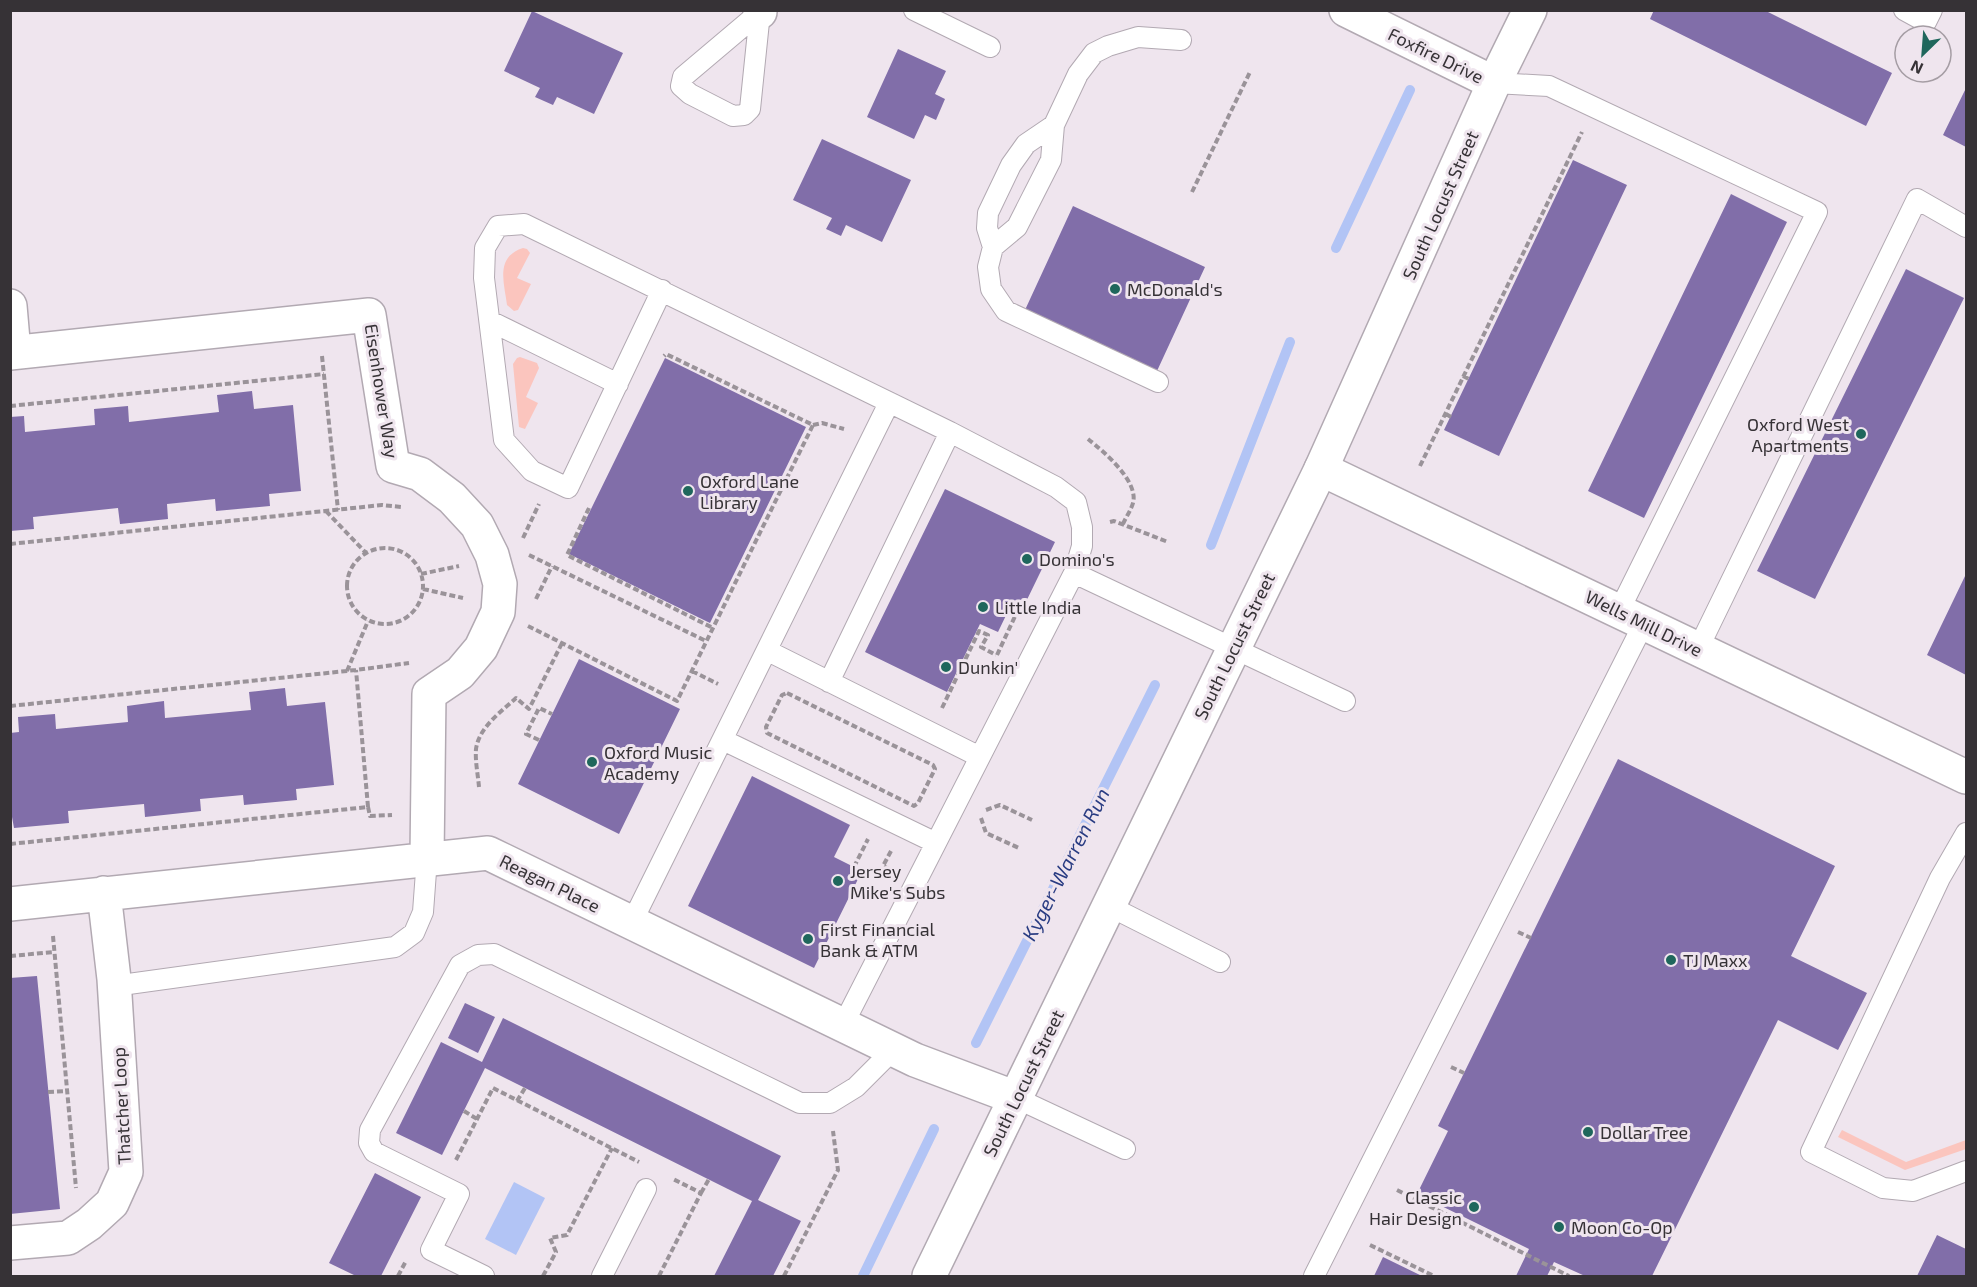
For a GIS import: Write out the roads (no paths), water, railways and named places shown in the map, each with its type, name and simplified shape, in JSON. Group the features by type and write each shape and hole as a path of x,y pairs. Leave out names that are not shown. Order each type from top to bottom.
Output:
{"street":[{"name":"Foxfire Drive","path":"1346,10 1494,83"},
{"name":"South Locust Street","path":"929,1276 1232,648 1321,469 1494,83 1530,10"},
{"path":"10,306 12,353"},
{"name":"Eisenhower Way","path":"12,353 369,315 393,466 420,474 452,498 477,525 492,555 500,584 498,612 481,648 460,673 429,694 427,858"},
{"name":"Wells Mill Drive","path":"1321,469 1966,777"},
{"name":"Reagan Place","path":"10,904 488,853 915,1060 1016,1098"},
{"name":"Thatcher Loop","path":"10,1243 68,1238 89,1224 112,1203 126,1172 114,986 104,893"}],"lane":[{"path":"914,10 990,47"},
{"path":"1904,10 1926,22 1932,10"},
{"path":"760,11 750,109 744,116 733,116 690,94 681,86 683,77 760,11"},
{"path":"993,247 1017,227 1051,160 1054,125 1078,74 1094,53 1138,37 1181,40"},
{"path":"1314,1276 1632,617 1817,212 1549,86 1494,83"},
{"path":"1054,125 1026,144 1011,165 988,213 987,228 993,247 988,267 991,289 1006,311 1158,382"},
{"path":"1698,649 1917,200 1966,227"},
{"path":"662,290 568,488 532,471 504,440 484,278 485,248 498,226 524,224 662,290 950,432 1056,487 1076,502 1082,527 1082,546 1074,573 843,1025"},
{"path":"490,321 618,384"},
{"path":"632,922 889,403"},
{"path":"829,682 950,432"},
{"path":"1074,573 1345,701"},
{"path":"768,651 980,757"},
{"path":"723,740 936,843"},
{"path":"1966,833 1940,878 1811,1152 1883,1188 1913,1191 1966,1171"},
{"path":"114,986 395,947 414,933 423,912 427,858"},
{"path":"1109,906 1220,962"},
{"path":"484,1276 431,1250 459,1194 374,1152 369,1143 370,1130 460,965 477,955 494,954 800,1103 830,1103 856,1087 894,1049"},
{"path":"1016,1098 1125,1149"},
{"path":"602,1276 646,1189"}],"water":[{"path":"514,1182 545,1198 516,1255 485,1239"}],"waterway":[{"name":"Kyger-Warren Run","path":"1336,248 1410,90"},
{"name":"Kyger-Warren Run","path":"1211,545 1290,342"},
{"name":"Kyger-Warren Run","path":"976,1043 1155,685"},
{"name":"Kyger-Warren Run","path":"863,1276 934,1129"}],"place":[{"name":"McDonald's","path":"1115,289"},
{"name":"Oxford West Apartments","path":"1861,434"},
{"name":"Oxford Lane Library","path":"688,491"},
{"name":"Domino's","path":"1027,559"},
{"name":"Little India","path":"983,607"},
{"name":"Dunkin'","path":"946,667"},
{"name":"Oxford Music Academy","path":"592,762"},
{"name":"Jersey Mike's Subs","path":"838,881"},
{"name":"First Financial Bank & ATM","path":"808,939"},
{"name":"TJ Maxx","path":"1671,960"},
{"name":"Dollar Tree","path":"1588,1132"},
{"name":"Classic Hair Design","path":"1474,1207"},
{"name":"Moon Co-Op","path":"1559,1227"}]}
